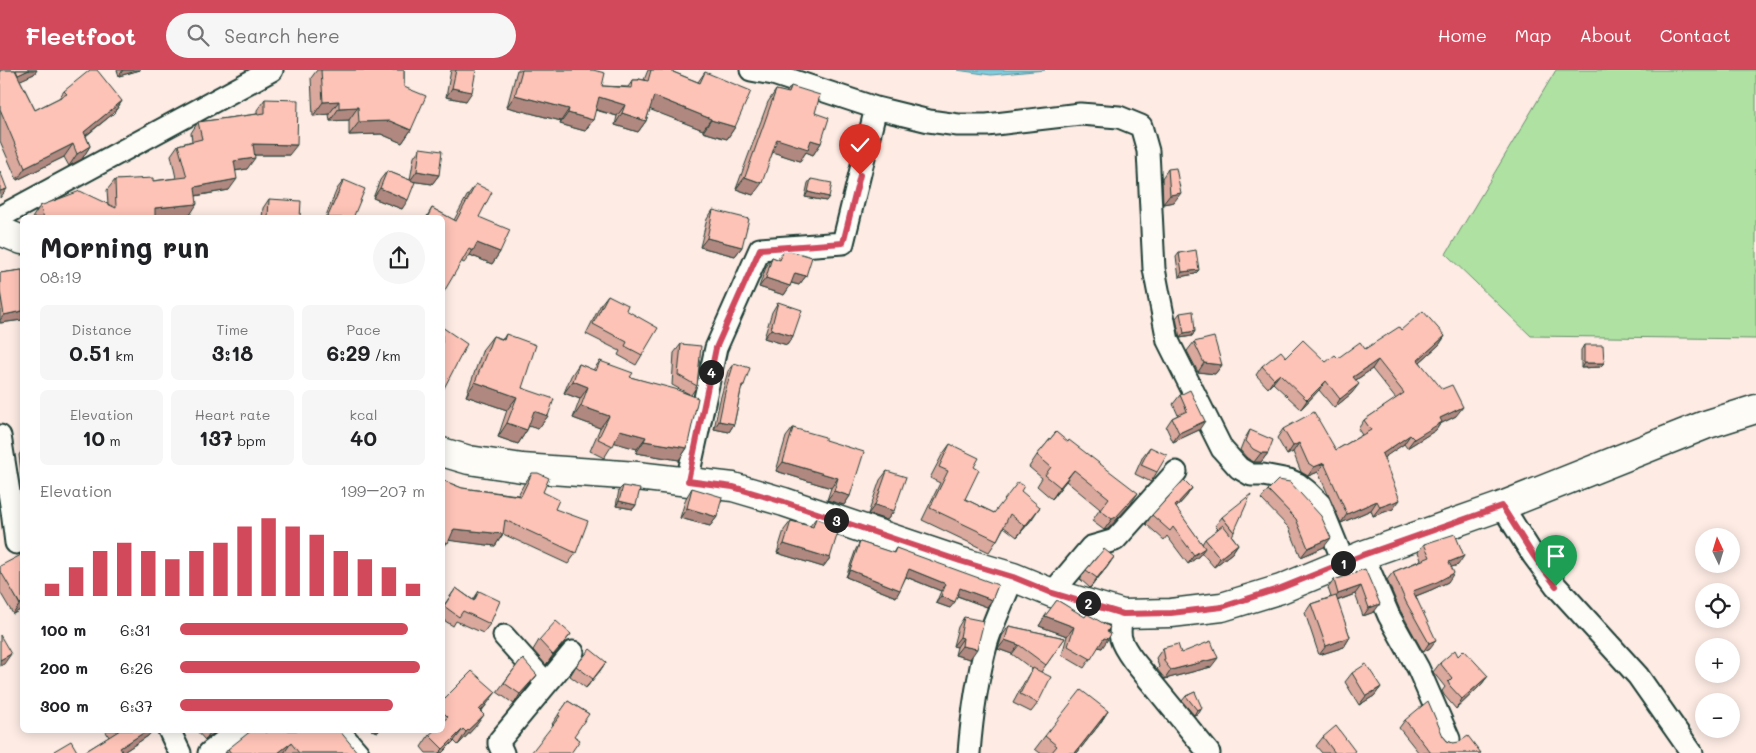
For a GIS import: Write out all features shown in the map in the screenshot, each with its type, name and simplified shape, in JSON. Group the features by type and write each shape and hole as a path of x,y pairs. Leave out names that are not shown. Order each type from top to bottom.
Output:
{"main road":[{"path":"0,231 20,239"},
{"path":"445,453 469,460 522,468 688,481 733,487 1013,577 1052,593 1123,614 1171,613 1222,607 1281,588 1354,559 1502,506 1705,426 1756,409"}],"street":[{"path":"0,217 272,70"},
{"path":"751,70 773,74 876,108 929,121 958,125 995,124 1080,114 1119,117 1141,126 1148,151 1154,270 1168,341 1222,450 1239,468 1251,474 1289,480 1298,484 1320,504 1389,616 1418,668 1450,739"},
{"path":"688,481 716,348 760,249 843,243 876,108"},
{"path":"0,436 17,514 16,543"},
{"path":"1052,593 1091,547 1115,540 1176,472"},
{"path":"1502,506 1533,555 1556,586 1638,676 1692,753"},
{"path":"969,753 972,715 979,674 988,640 1013,577"},
{"path":"1123,614 1119,628 1122,644 1156,689 1210,753"},
{"path":"504,636 546,683"},
{"path":"503,753 499,741 573,652"},
{"path":"170,733 180,753"},
{"path":"209,753 236,733"}],"green space":[{"path":"1556,70 1756,70 1756,339 1531,336 1446,254"}],"water":[{"path":"957,70 1045,70 991,75"}],"building":[{"path":"0,70 15,70 35,110 67,94 64,91 90,70 97,70 122,101 84,132 90,146 77,154 73,144 25,168 0,109"},
{"path":"16,70 29,70 18,75"},
{"path":"321,70 404,70 404,87 426,96 411,130 390,121 359,122 358,107 339,108 339,101 323,102"},
{"path":"456,70 476,70 472,92 452,88"},
{"path":"522,70 593,70 605,73 602,86 632,88 633,80 648,81 651,70 673,70 673,72 700,83 705,72 751,91 735,127 711,120 654,96 646,121 622,113 625,105 599,97 593,120 568,113 569,109 515,95"},
{"path":"791,86 820,95 815,113 829,118 821,143 811,140 808,149 777,139 762,183 745,177 776,90 789,93"},
{"path":"265,99 298,100 297,145 253,144 255,158 234,161 237,179 195,187 197,204 155,208 155,215 43,215 40,206 80,191 116,208 115,180 153,178 153,181 187,177 178,145 202,139 198,122 265,113"},
{"path":"420,148 442,151 439,175 417,171"},
{"path":"1176,168 1181,193 1170,195 1168,169"},
{"path":"0,171 7,189 0,191"},
{"path":"387,171 415,182 408,200 380,188"},
{"path":"811,179 832,183 829,197 808,192"},
{"path":"344,180 365,189 354,215 328,215"},
{"path":"476,184 492,192 479,217 510,230 500,252 477,243 473,251 469,249 445,290 445,215 456,221"},
{"path":"269,199 301,201 300,215 268,215"},
{"path":"432,208 445,215 428,215"},
{"path":"713,210 749,219 742,247 707,238"},
{"path":"1196,250 1199,270 1182,272 1179,253"},
{"path":"783,251 791,251 812,257 806,276 795,273 790,286 766,278 772,257 780,260"},
{"path":"20,270 20,311 4,315 0,291 0,273"},
{"path":"608,295 628,305 626,310 658,328 642,355 625,346 627,342 593,324"},
{"path":"778,302 802,310 793,336 771,329"},
{"path":"1193,311 1195,331 1184,333 1180,313"},
{"path":"1423,311 1445,336 1418,360 1442,389 1452,385 1463,407 1440,418 1442,422 1414,439 1410,435 1382,454 1400,500 1380,507 1377,501 1347,514 1324,463 1314,467 1308,463 1299,443 1293,446 1283,429 1314,412 1336,450 1371,430 1364,420 1404,393 1378,360 1353,377 1359,384 1340,399 1326,381 1307,400 1280,374 1274,379 1262,366 1281,351 1286,357 1303,340 1326,362 1335,355 1338,358 1360,342 1365,349 1399,327 1401,330"},
{"path":"445,329 467,344 445,386"},
{"path":"506,334 536,345 522,388 554,399 548,416 534,411 527,430 507,423 517,397 475,382 493,336 504,340"},
{"path":"1214,337 1222,365 1204,363 1194,342"},
{"path":"681,344 701,346 697,386 678,375"},
{"path":"1584,345 1603,345 1604,363 1584,363"},
{"path":"600,361 633,373 630,377 675,389 698,398 687,448 644,441 646,437 620,430 613,446 598,439 609,416 581,406 588,387 573,381 579,364 596,371"},
{"path":"734,363 750,368 744,385 742,385 734,424 719,421"},
{"path":"1190,390 1205,421 1179,433 1172,418 1187,411 1180,395"},
{"path":"793,428 825,437 825,440 864,452 850,496 834,491 838,478 783,462"},
{"path":"1250,430 1273,440 1268,453 1261,453 1253,449 1246,441"},
{"path":"1056,432 1138,493 1116,517 1112,519 1100,510 1109,498 1074,470 1060,487 1045,475 1051,467 1037,455"},
{"path":"950,444 979,458 974,467 979,470 965,499 994,513 1018,482 1024,486 1021,491 1040,507 1025,526 1010,514 997,540 930,508 948,471 939,467"},
{"path":"1150,447 1167,455 1157,472 1141,465"},
{"path":"887,471 906,477 894,511 875,505"},
{"path":"532,473 538,473 549,478 543,492 559,500 555,509 588,521 576,553 505,520 503,534 454,529 448,543 445,542 445,481 462,488 521,496"},
{"path":"1184,480 1192,488 1175,506 1205,548 1194,555 1173,527 1170,531 1152,515"},
{"path":"1278,480 1290,482 1321,516 1331,538 1308,548 1296,519 1268,490"},
{"path":"623,486 640,489 636,505 619,501"},
{"path":"692,488 722,497 717,517 687,508"},
{"path":"1251,494 1234,532 1222,517"},
{"path":"816,518 834,524 833,527 839,529 830,558 784,544 791,521 813,527"},
{"path":"1223,525 1238,544 1220,558 1205,539"},
{"path":"1455,534 1464,556 1449,562 1454,573 1413,591 1436,640 1429,643 1406,602 1393,572 1430,557 1424,544"},
{"path":"860,542 894,553 896,548 998,585 992,600 960,588 955,602 941,596 946,584 909,569 900,590 850,570"},
{"path":"1104,549 1114,557 1097,578 1086,570"},
{"path":"20,556 20,604 0,572 0,566"},
{"path":"1365,569 1380,604 1369,608 1361,586 1338,594 1334,580"},
{"path":"456,588 474,601 479,591 500,601 490,624 463,611 459,617 445,607"},
{"path":"1336,596 1350,637 1326,646 1311,604"},
{"path":"1057,600 1085,617 1087,614 1110,627 1107,632 1111,634 1108,639 1104,638 1091,659 1068,646 1074,627 1045,616"},
{"path":"964,617 984,621 977,649 962,646 963,638 960,637"},
{"path":"556,621 571,634 553,655 539,640"},
{"path":"1009,626 1065,638 1046,665 1019,645 1005,640"},
{"path":"0,635 11,654 0,660"},
{"path":"1211,641 1218,658 1171,670 1163,660 1165,659 1163,648 1178,644 1181,653"},
{"path":"590,649 606,662 593,679 576,666"},
{"path":"1455,650 1458,656 1464,650 1488,676 1462,699 1450,686 1448,682 1452,678 1440,663"},
{"path":"523,659 537,675 520,694 504,683"},
{"path":"1366,664 1381,687 1366,696 1352,673"},
{"path":"1033,668 1051,677 1038,703 1020,694"},
{"path":"472,671 496,692 479,710 484,715 466,732 463,729 443,749 429,735 431,733 445,733 445,720 448,717 445,714 445,698"},
{"path":"1081,690 1108,711 1075,753 1053,753 1057,746 1045,736"},
{"path":"1195,692 1202,708 1197,710 1186,696"},
{"path":"568,701 589,714 574,736 580,740 571,753 531,753 560,716 558,715"},
{"path":"1428,701 1447,741 1459,742 1468,736 1481,753 1431,753 1405,720"},
{"path":"1336,726 1355,751 1352,753 1335,753 1323,737"},
{"path":"115,733 143,733 120,748 122,751 120,753 83,753"},
{"path":"248,733 341,733 358,753 299,753 291,743 278,753 231,753 228,749"},
{"path":"71,741 78,753 55,753 54,751"}],"route":[{"path":"860,175 843,243 760,249 716,348 688,481 733,487 784,502 1013,577 1052,593 1123,614 1171,613 1222,607 1281,588 1363,555 1502,506 1533,555 1556,586"}]}
